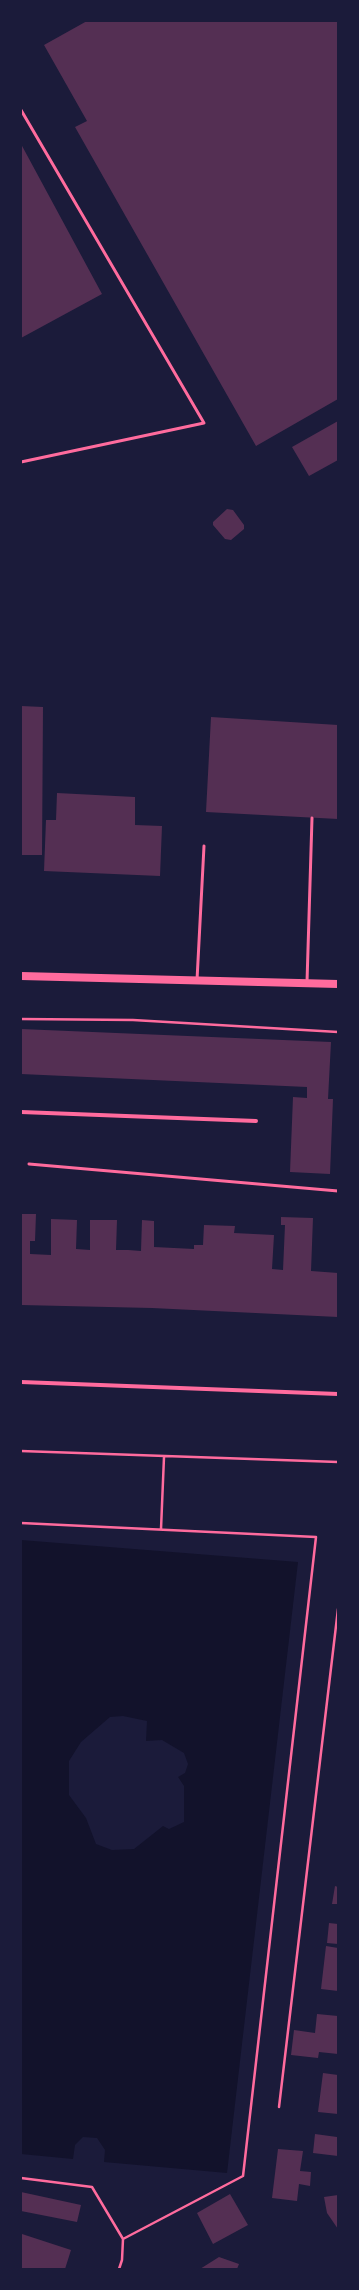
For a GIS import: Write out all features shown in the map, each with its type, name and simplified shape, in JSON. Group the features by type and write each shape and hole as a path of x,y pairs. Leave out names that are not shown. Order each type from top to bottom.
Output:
{"main road":[{"path":"21,976 196,981 307,982 338,984"}],"street":[{"path":"21,1112 256,1121"},
{"path":"21,1382 338,1394"}],"lane":[{"path":"21,110 204,423 21,462"},
{"path":"307,982 312,818"},
{"path":"196,981 204,846"},
{"path":"29,1164 338,1191"}],"path":[{"path":"21,1019 133,1020 338,1032"},
{"path":"21,1451 338,1462"},
{"path":"161,1529 164,1457"},
{"path":"21,1523 316,1537 243,2176 123,2239"},
{"path":"279,2107 338,1609"},
{"path":"21,2178 92,2187 123,2239 122,2260 119,2269"}],"shaded area":[{"path":"21,1540 298,1562 227,2173 104,2162 105,2150 97,2138 83,2137 75,2145 73,2159 21,2154","holes":["123,1716 147,1721 146,1741 162,1740 184,1753 188,1764 185,1773 178,1777 184,1786 184,1822 169,1829 163,1826 134,1849 112,1850 96,1844 86,1818 69,1795 69,1761 81,1742 110,1717"]}],"building":[{"path":"87,21 338,21 338,399 256,446 75,127 87,121 44,45"},
{"path":"21,144 102,294 21,338"},
{"path":"338,421 338,460 309,476 292,447"},
{"path":"227,509 233,510 244,525 244,529 231,540 225,539 213,525 213,522"},
{"path":"21,706 43,707 42,855 21,855"},
{"path":"211,717 338,725 338,819 206,812"},
{"path":"57,793 135,797 135,825 162,826 160,876 44,871 46,820 56,820"},
{"path":"21,1029 331,1042 328,1099 333,1099 330,1174 290,1172 293,1097 307,1098 307,1087 21,1074"},
{"path":"21,1214 36,1214 35,1241 30,1241 30,1254 51,1255 51,1219 77,1220 76,1249 90,1250 90,1220 117,1220 116,1250 141,1251 142,1220 154,1221 154,1247 194,1249 194,1245 203,1245 204,1225 235,1226 234,1233 274,1235 272,1269 283,1270 285,1225 281,1225 281,1217 313,1218 311,1271 338,1273 338,1317 152,1308 21,1305"},
{"path":"335,1886 338,1887 338,1904 332,1904"},
{"path":"329,1923 338,1924 338,1944 327,1943"},
{"path":"326,1946 338,1948 338,1991 321,1989"},
{"path":"317,2014 338,2016 338,2054 319,2052 318,2058 291,2055 294,2030 315,2033"},
{"path":"323,2073 338,2075 338,2114 318,2112"},
{"path":"337,2133 338,2156 313,2153 315,2134 337,2137"},
{"path":"278,2149 303,2151 300,2171 311,2172 310,2186 299,2184 297,2201 272,2198"},
{"path":"21,2192 81,2205 77,2222 21,2211"},
{"path":"230,2194 248,2225 213,2244 197,2213"},
{"path":"338,2195 338,2229 327,2213 324,2197"},
{"path":"22,2234 71,2250 65,2269 21,2269"},
{"path":"219,2257 239,2264 237,2269 200,2269"}]}
